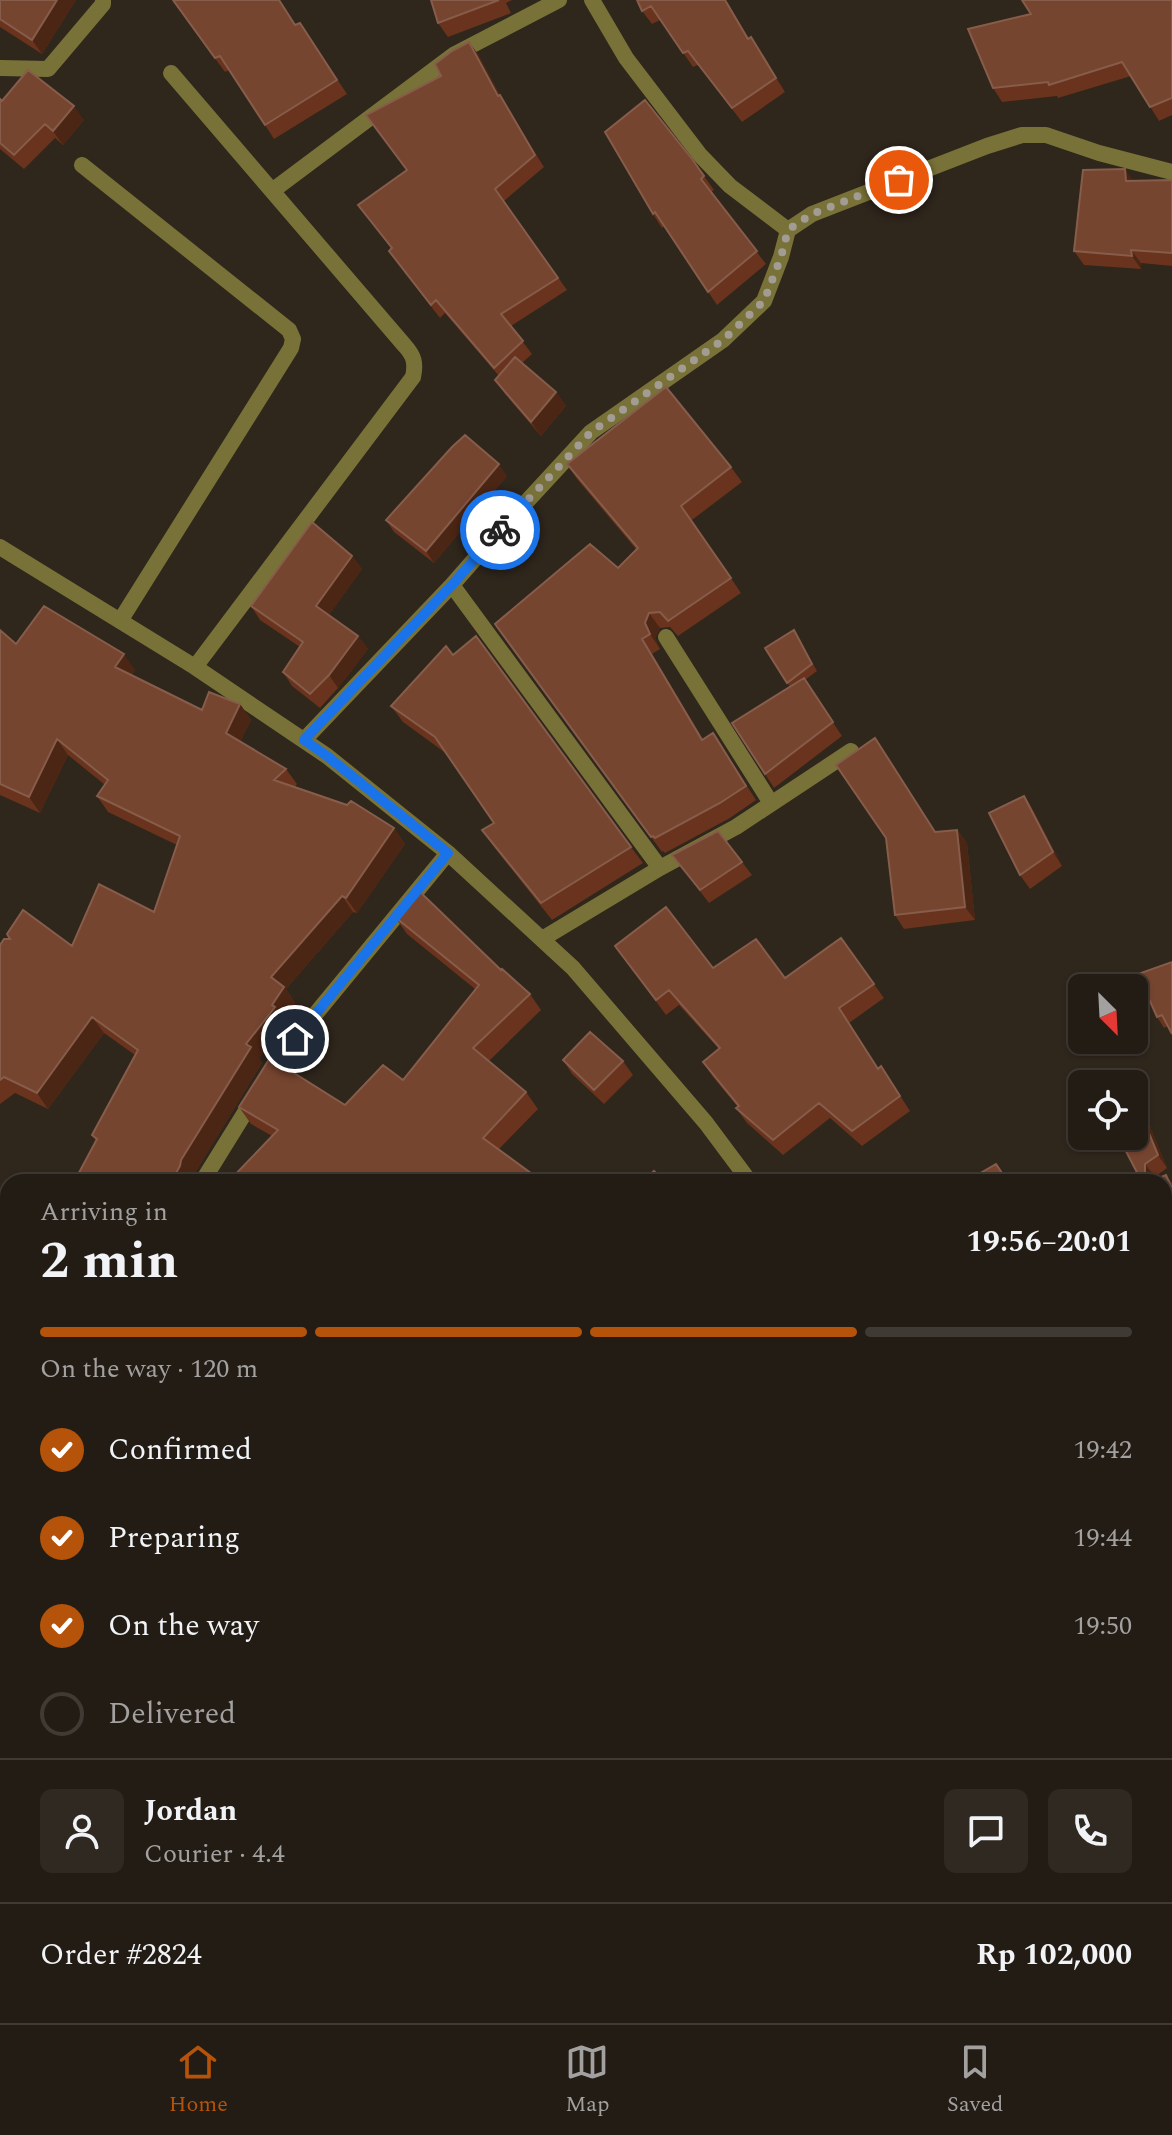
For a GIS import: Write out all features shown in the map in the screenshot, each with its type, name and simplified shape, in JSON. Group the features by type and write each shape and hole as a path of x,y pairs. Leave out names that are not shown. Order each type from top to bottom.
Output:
{"street":[{"path":"0,68 48,69 103,4 103,0"},
{"path":"272,191 455,54 559,0"},
{"path":"592,0 626,58 700,155 730,186 788,230"},
{"path":"171,73 411,353 415,362 413,377 195,667"},
{"path":"304,740 452,585 591,432 723,340 764,301 788,230 812,214 1022,135 1046,135 1172,172"},
{"path":"82,165 289,330 293,339 291,348 120,621"},
{"path":"0,547 195,667 304,740 448,853 573,968 706,1123 744,1174"},
{"path":"452,585 660,868"},
{"path":"666,637 771,803"},
{"path":"542,939 660,868 736,827 851,751"},
{"path":"207,1174 276,1062 448,853"}],"building":[{"path":"0,0 57,0 32,40 0,19"},
{"path":"173,0 279,0 295,25 300,23 337,80 265,125 220,56 215,58"},
{"path":"431,0 499,0 438,23"},
{"path":"637,0 725,0 776,78 732,108 688,51 683,53 651,6 642,11"},
{"path":"1022,0 1172,0 1172,98 1150,107 1122,62 1049,85 1048,82 993,88 968,29 1031,14"},
{"path":"469,42 535,155 495,189 558,278 501,314 523,341 494,368 436,300 431,305 358,205 407,170 366,115 441,76 435,64"},
{"path":"28,70 74,106 53,131 45,124 14,155 0,143 0,99 2,101"},
{"path":"645,100 692,159 704,176 701,179 757,251 708,292 655,212 653,214 605,132"},
{"path":"1125,169 1126,181 1172,180 1172,253 1131,250 1132,256 1074,251 1083,170"},
{"path":"515,357 556,392 531,422 495,380"},
{"path":"666,387 731,467 681,506 731,578 668,621 660,612 649,613 645,623 650,634 642,639 702,740 713,733 746,786 655,838 651,837 495,624 590,544 618,568 638,548 567,464"},
{"path":"465,435 499,464 426,551 386,520"},
{"path":"312,522 352,556 316,606 358,636 329,675 310,694 283,672 303,642 251,606"},
{"path":"44,606 124,654 115,667 202,710 209,692 240,704 226,733 286,769 274,780 347,805 351,801 394,828 346,898 342,896 271,977 284,987 272,1005 275,1007 246,1044 251,1047 181,1160 176,1174 78,1174 97,1139 92,1135 138,1050 92,1017 37,1093 4,1077 0,1080 0,945 4,939 10,939 7,934 23,910 72,946 99,884 154,912 180,836 97,796 108,780 57,739 29,797 0,784 0,630 16,644"},
{"path":"794,630 812,664 787,683 765,648"},
{"path":"476,636 631,847 541,903 482,830 494,823 435,737 391,706 446,646 453,655"},
{"path":"804,678 833,722 765,774 732,723"},
{"path":"875,738 935,832 957,830 965,907 895,915 886,838 836,765"},
{"path":"1024,796 1053,852 1020,875 989,813"},
{"path":"718,831 742,862 700,890 672,855"},
{"path":"418,890 530,994 473,1048 526,1092 483,1138 532,1174 236,1174 278,1130 239,1107 270,1058 345,1105 383,1065 403,1080 479,985 395,917"},
{"path":"666,907 713,968 756,939 785,978 841,938 874,984 839,1008 878,1069 881,1066 900,1096 852,1131 819,1103 773,1140 736,1108 739,1106 703,1062 720,1048 669,990 656,1000 615,946"},
{"path":"1172,962 1172,1034 1162,1015 1157,1017 1148,997 1148,974 1138,974"},
{"path":"590,1032 623,1061 594,1090 563,1060"},
{"path":"1148,1131 1158,1155 1145,1164 1145,1174 1138,1174 1125,1150 1148,1150"},
{"path":"996,1164 1003,1174 979,1174"}],"way so far":[{"path":"500,530 591,432 723,340 764,301 788,230 812,214 899,180"}],"route":[{"path":"295,1039 448,853 304,740 452,585 500,530"}]}
